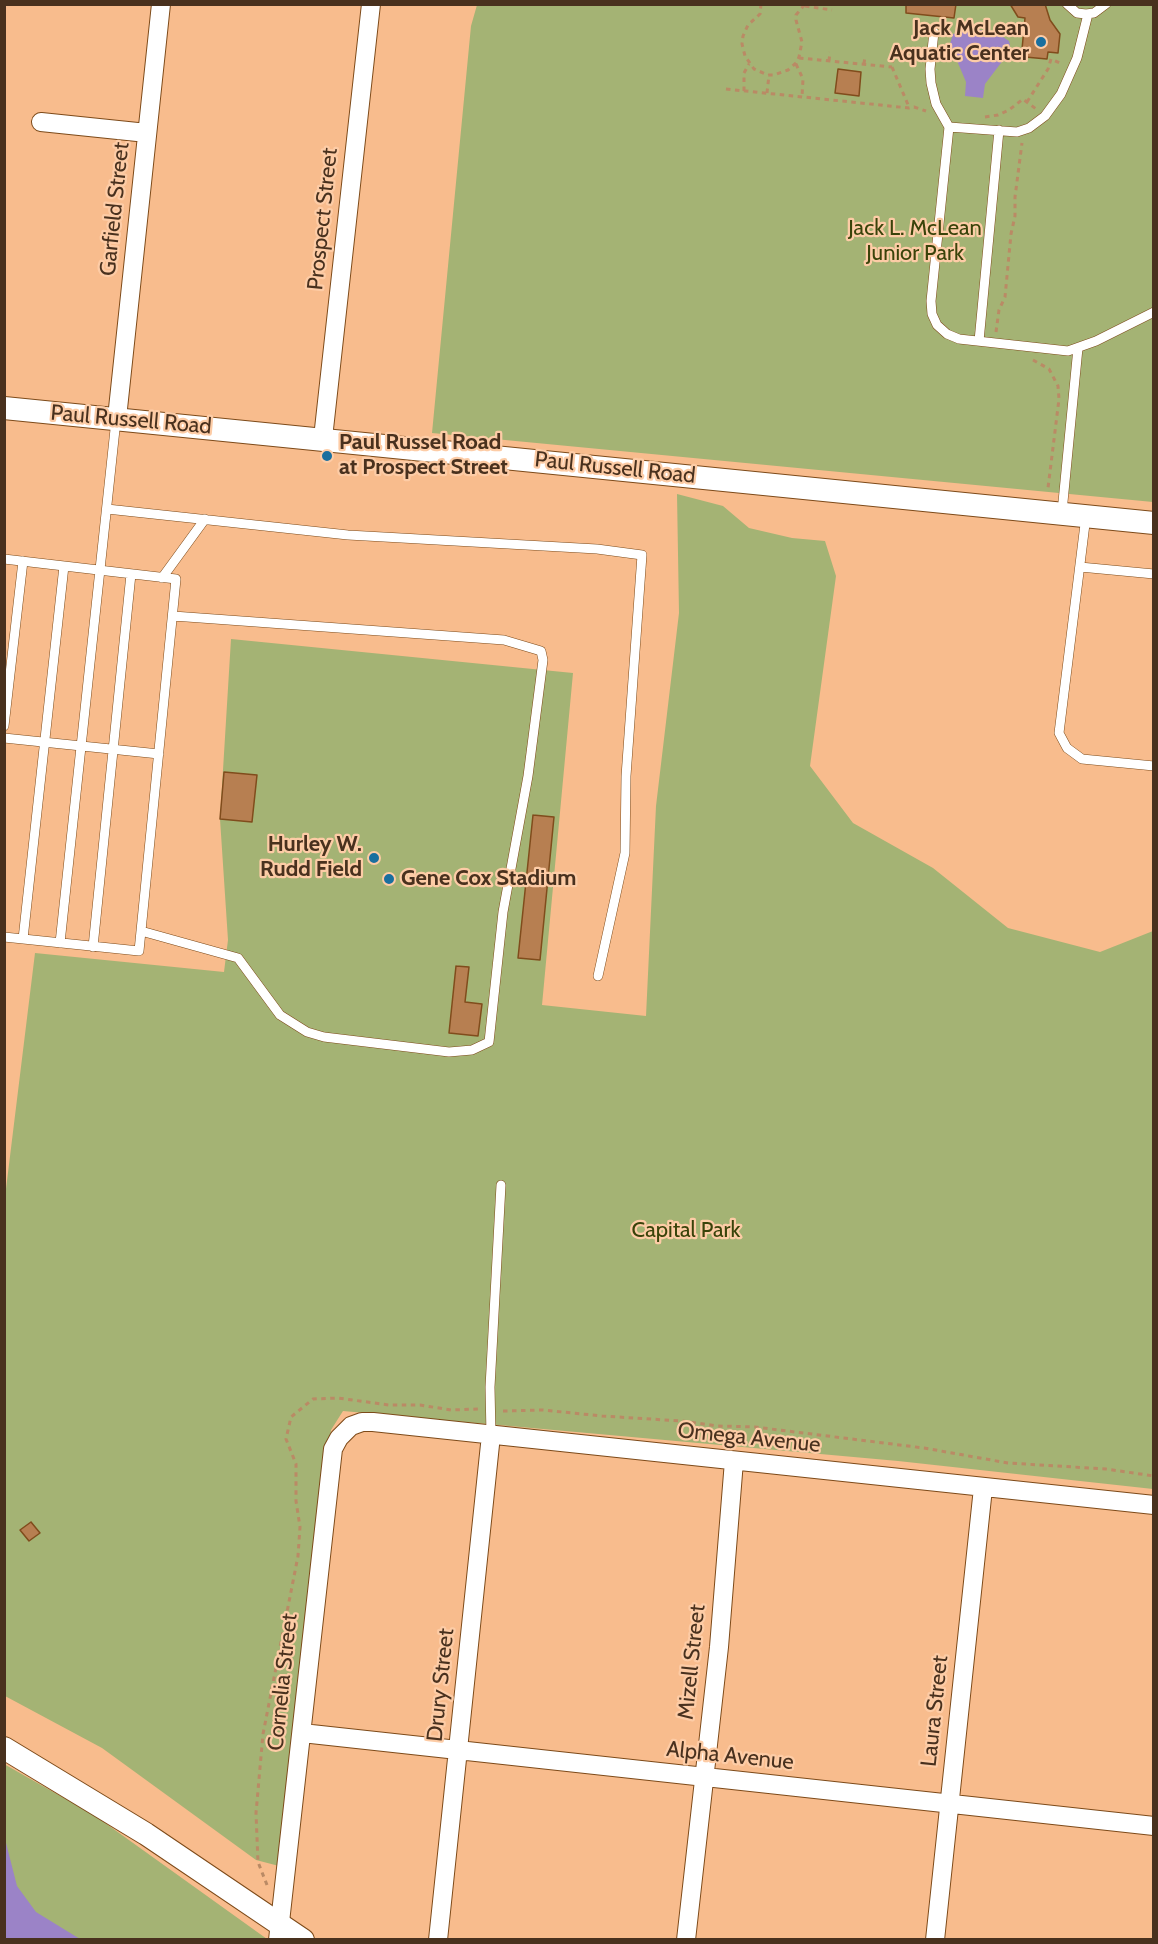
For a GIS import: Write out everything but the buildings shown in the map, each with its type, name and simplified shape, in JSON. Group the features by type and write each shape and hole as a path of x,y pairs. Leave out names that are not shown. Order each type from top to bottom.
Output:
{"street":[{"name":"Garfield Street","path":"117,418 161,4"},
{"name":"Prospect Street","path":"323,438 371,4"},
{"path":"41,122 147,133"},
{"name":"Paul Russell Road","path":"4,408 1154,522"},
{"name":"Omega Avenue","path":"343,1433 351,1426 362,1422 1154,1505"},
{"name":"Cornelia Street","path":"275,1925 302,1733 333,1449 343,1433"},
{"name":"Drury Street","path":"438,1940 491,1435"},
{"name":"Mizell Street","path":"686,1940 719,1647 734,1461"},
{"name":"Laura Street","path":"935,1940 983,1488"},
{"name":"Alpha Avenue","path":"302,1733 1154,1826"},
{"path":"4,1748 146,1834 275,1925 303,1940"}],"lane":[{"path":"1067,4 1077,13 1088,14 1102,9 1106,4"},
{"path":"934,32 930,69 935,112 949,127 1017,132 1029,128 1045,116 1061,94 1077,58 1088,14"},
{"path":"949,127 930,301 937,325 947,334 959,339 1068,351 1096,341 1154,312"},
{"path":"979,341 999,130"},
{"path":"1062,513 1077,348"},
{"path":"60,943 117,418"},
{"path":"106,508 348,535 597,549 642,555 626,776 625,853 598,976"},
{"path":"1086,516 1059,732 1067,748 1082,759 1154,766"},
{"path":"162,578 205,519"},
{"path":"4,559 176,579 139,951 4,937"},
{"path":"4,726 23,561"},
{"path":"22,939 64,566"},
{"path":"1080,567 1154,574"},
{"path":"93,947 131,574"},
{"path":"141,931 238,958 280,1015 307,1032 324,1037 449,1052 472,1050 489,1042 503,912 528,776 543,660 541,651 504,640 173,616"},
{"path":"4,738 159,754"},
{"path":"491,1435 490,1387 501,1185"}],"path":[{"path":"761,4 760,14 748,25 742,44 749,64 754,69 769,75 783,73 799,58 802,42 796,15 804,5 832,10"},
{"path":"830,61 831,52"},
{"path":"864,64 865,56"},
{"path":"1027,102 1048,69 1051,59 1063,64 1066,57"},
{"path":"799,58 892,67"},
{"path":"893,58 892,67 909,108"},
{"path":"796,63 802,79 802,97"},
{"path":"744,91 744,74 749,64"},
{"path":"768,93 769,75"},
{"path":"726,89 914,107 935,112"},
{"path":"978,117 998,115 1023,99 1045,116"},
{"path":"926,111 935,112"},
{"path":"994,343 999,310 1005,297 1022,141"},
{"path":"1023,359 1042,363 1049,369 1058,386 1059,399 1048,488"},
{"path":"275,1925 267,1883 258,1862 256,1813 263,1734 298,1556 300,1527 296,1501 296,1464 286,1439 291,1417 313,1399 338,1398 451,1410 543,1410 718,1426 755,1427 924,1448 1008,1463 1106,1469 1154,1476"}],"green space":[{"name":"Jack L. McLean Junior Park","path":"477,5 1153,5 1153,502 432,433 471,26"},
{"name":"Capital Park","path":"677,494 723,506 749,528 792,538 825,541 836,576 810,766 853,823 933,868 1008,928 1100,952 1153,931 1153,1489 898,1461 343,1411 331,1430 279,1866 256,1860 102,1748 5,1696 4,1205 35,953 224,972 228,940 220,819 231,639 573,673 542,1005 646,1016 656,806 679,613"},
{"path":"4,1764 94,1815 267,1939 5,1939"}],"shaded area":[{"path":"972,29 1000,35 1009,41 1010,45 1010,51 985,84 983,98 965,96 966,82 950,44 953,34"},
{"path":"5,1839 17,1886 36,1912 80,1939 5,1939"}],"place":[{"name":"Jack McLean Aquatic Center","path":"1041,42"},
{"name":"Paul Russel Road at Prospect Street","path":"327,456"},
{"name":"Hurley W. Rudd Field","path":"374,858"},
{"name":"Gene Cox Stadium","path":"389,879"}]}
